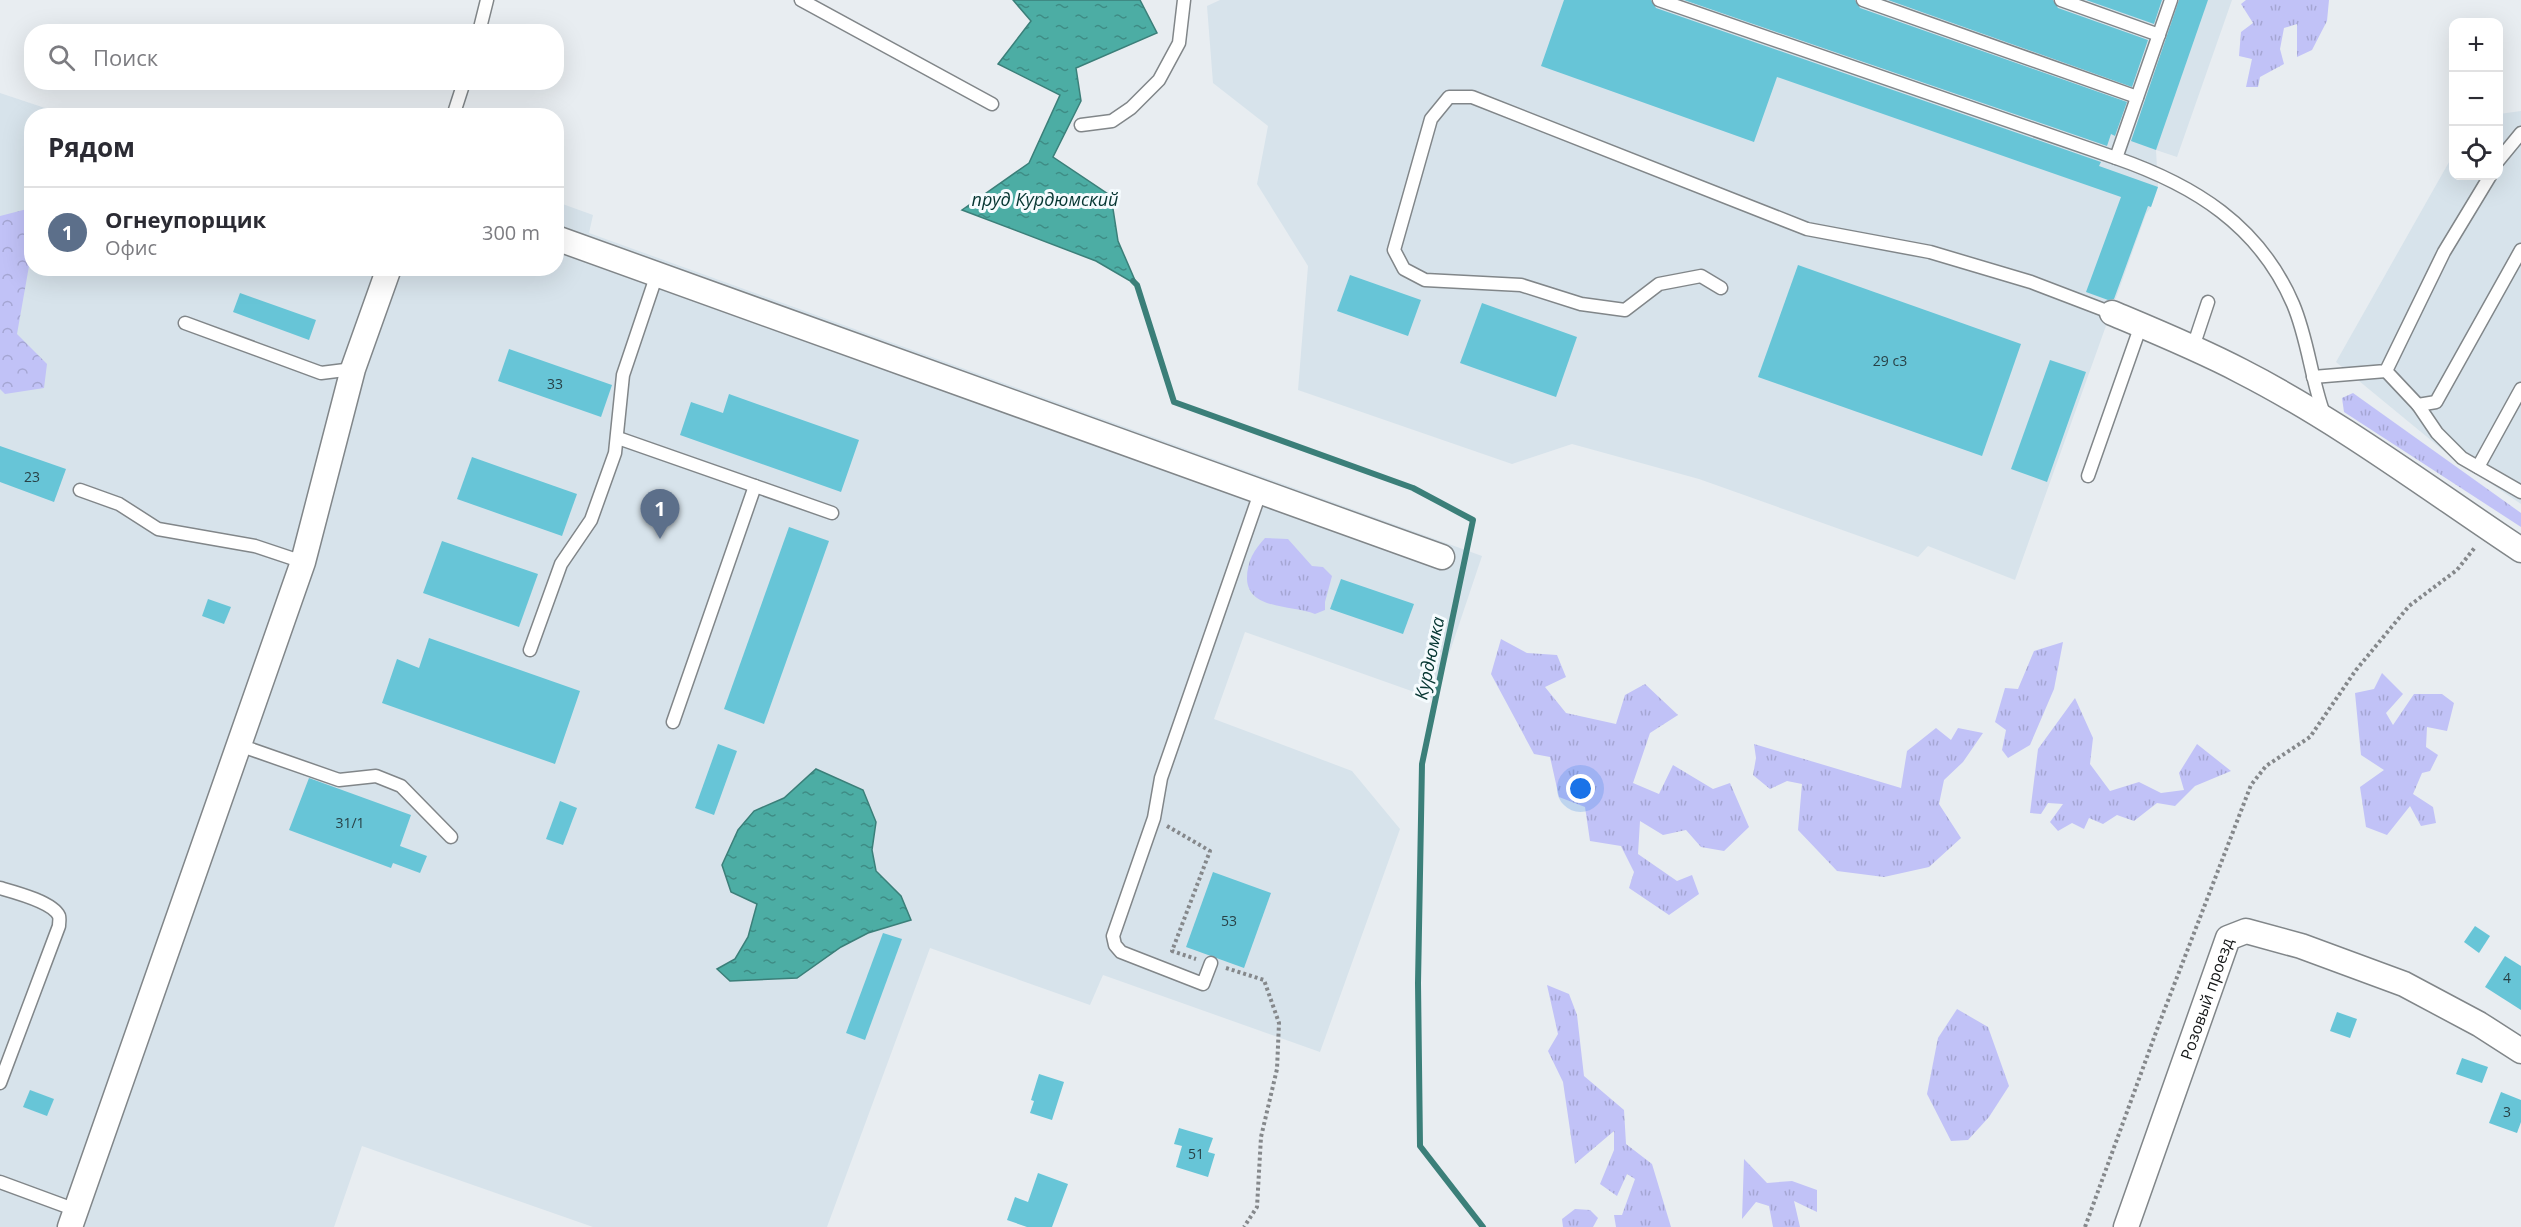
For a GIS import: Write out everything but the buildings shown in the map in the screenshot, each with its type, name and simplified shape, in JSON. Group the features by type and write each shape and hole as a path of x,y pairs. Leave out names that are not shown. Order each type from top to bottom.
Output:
{"street":[{"path":"564,241 1442,556"},
{"path":"73,1219 303,562 354,369 386,276"},
{"path":"2112,313 2193,347 2242,372 2326,421 2521,550"},
{"name":"Розовый проезд","path":"2126,1227 2228,938 2246,931 2301,946 2404,984 2479,1024 2521,1051"}],"lane":[{"path":"481,24 487,0"},
{"path":"801,0 992,104"},
{"path":"1081,125 1112,121 1131,108 1159,80 1179,43 1184,0"},
{"path":"1659,0 2157,172 2188,188 2225,213 2275,269 2294,306 2326,421"},
{"path":"1863,0 2137,97"},
{"path":"2061,0 2159,35"},
{"path":"2116,158 2171,0"},
{"path":"456,108 461,90"},
{"path":"1721,288 1701,276 1659,284 1625,310 1581,304 1521,285 1425,280 1404,268 1394,249 1431,119 1449,97 1472,97 1807,229 1930,252 2031,282 2112,313"},
{"path":"2503,156 2521,133"},
{"path":"2386,371 2444,252 2488,180"},
{"path":"2418,405 2436,402 2521,250"},
{"path":"530,650 561,564 591,520 618,438 623,375 657,274"},
{"path":"2193,347 2208,302"},
{"path":"185,323 321,373 354,369"},
{"path":"2088,476 2141,325"},
{"path":"2313,377 2386,371"},
{"path":"2386,371 2418,405 2437,433 2462,458 2521,492"},
{"path":"2478,467 2521,389"},
{"path":"618,438 832,513"},
{"path":"672,722 755,486"},
{"path":"80,490 119,504 158,529 255,546 303,562"},
{"path":"1211,963 1203,984 1121,952 1115,945 1113,936 1154,819 1161,778 1261,490"},
{"path":"239,744 339,780 376,776 401,786 451,837"},
{"path":"0,888 52,908 59,916 59,926 0,1083"},
{"path":"0,1182 73,1219"}],"path":[{"path":"2085,1227 2159,1024 2251,785 2266,766 2310,737 2356,670 2409,606 2457,570 2490,529"},
{"path":"1154,819 1210,851 1172,951 1264,980 1279,1023 1277,1069 1261,1137 1257,1206 1244,1227"}],"shaded area":[{"path":"1220,0 2232,0 2177,157 2156,150 2158,187 2146,214 2015,580 1928,546 1918,557 1699,479 1572,444 1512,464 1298,390 1308,266 1257,184 1268,126 1213,83 1207,6"},
{"path":"0,93 45,108 24,108 24,276 564,276 564,205 593,215 589,233 1482,556 1434,699 1245,632 1214,719 1352,771 1400,829 1320,1052 1103,975 1090,1005 930,948 827,1227 593,1227 362,1146 334,1227 0,1227"},
{"path":"2521,111 2521,504 2449,455 2336,362 2449,162 2449,180 2503,180 2503,113"}],"green space":[{"path":"2246,0 2329,0 2327,21 2312,50 2297,57 2297,24 2284,28 2280,49 2284,64 2260,77 2258,87 2246,87 2252,59 2239,56 2241,32 2253,23 2241,4"},
{"path":"24,210 24,276 27,276 17,334 47,364 44,388 5,394 0,389 0,216"},
{"path":"2353,393 2521,513 2521,527 2344,412 2342,398"},
{"path":"1265,538 1288,539 1312,566 1323,567 1332,576 1325,610 1315,614 1273,605 1255,596 1249,589 1248,567 1254,552"},
{"path":"1501,639 1527,653 1557,655 1566,677 1545,687 1566,713 1616,724 1625,695 1645,684 1678,715 1650,733 1633,783 1659,794 1673,765 1713,789 1730,783 1749,827 1724,851 1701,847 1686,830 1663,835 1640,821 1638,854 1677,881 1692,875 1699,894 1669,915 1629,888 1634,872 1621,846 1590,841 1585,807 1559,797 1550,757 1534,754 1491,674"},
{"path":"2063,642 2054,689 2030,745 2008,758 2002,750 2006,730 1995,722 2005,688 2018,689 2034,651"},
{"path":"2382,673 2403,694 2386,713 2393,725 2414,694 2442,694 2454,703 2447,731 2427,727 2426,747 2438,755 2430,771 2422,773 2413,794 2433,807 2436,823 2421,826 2410,806 2387,835 2366,827 2360,787 2384,770 2361,755 2355,693 2374,689"},
{"path":"2075,698 2093,738 2090,764 2110,791 2139,782 2161,793 2184,790 2179,773 2197,744 2231,771 2195,786 2175,806 2157,803 2134,821 2117,815 2103,824 2089,818 2084,829 2072,823 2058,831 2050,822 2063,804 2048,803 2041,814 2030,813 2038,749"},
{"path":"1936,728 1951,740 1958,728 1983,733 1963,762 1944,780 1939,804 1961,838 1929,867 1884,877 1837,871 1798,830 1802,784 1787,781 1770,789 1753,775 1756,758 1754,744 1901,788 1907,751"},
{"path":"1547,985 1569,994 1577,1015 1584,1076 1624,1110 1626,1144 1652,1164 1671,1227 1616,1227 1614,1215 1622,1215 1635,1179 1627,1174 1617,1196 1600,1184 1614,1150 1614,1131 1575,1164 1563,1082 1548,1051 1558,1034"},
{"path":"1957,1009 1988,1027 2009,1086 1989,1117 1968,1140 1951,1141 1927,1094 1938,1038"},
{"path":"1744,1159 1767,1183 1792,1181 1817,1190 1817,1212 1794,1201 1800,1227 1773,1227 1769,1206 1756,1202 1742,1219"},
{"path":"1575,1209 1590,1210 1598,1218 1593,1227 1563,1227 1562,1219"}],"water":[{"name":"пруд Курдюмский","path":"1013,0 1140,0 1157,33 1076,68 1081,101 1053,157 1111,196 1118,241 1137,285 1096,261 962,210 1029,163 1060,95 998,64 1031,21"},
{"path":"816,769 863,790 876,822 872,850 876,871 901,896 911,920 868,933 841,947 797,978 730,981 717,969 735,959 748,937 757,904 731,892 722,865 738,830 754,811 784,798"}],"waterway":[{"name":"Курдюмка","path":"1133,281 1137,285 1174,402 1413,488 1473,520 1422,764 1418,983 1420,1146 1483,1227"}],"place":[{"name":"Огнеупорщик","path":"660,539"}]}
